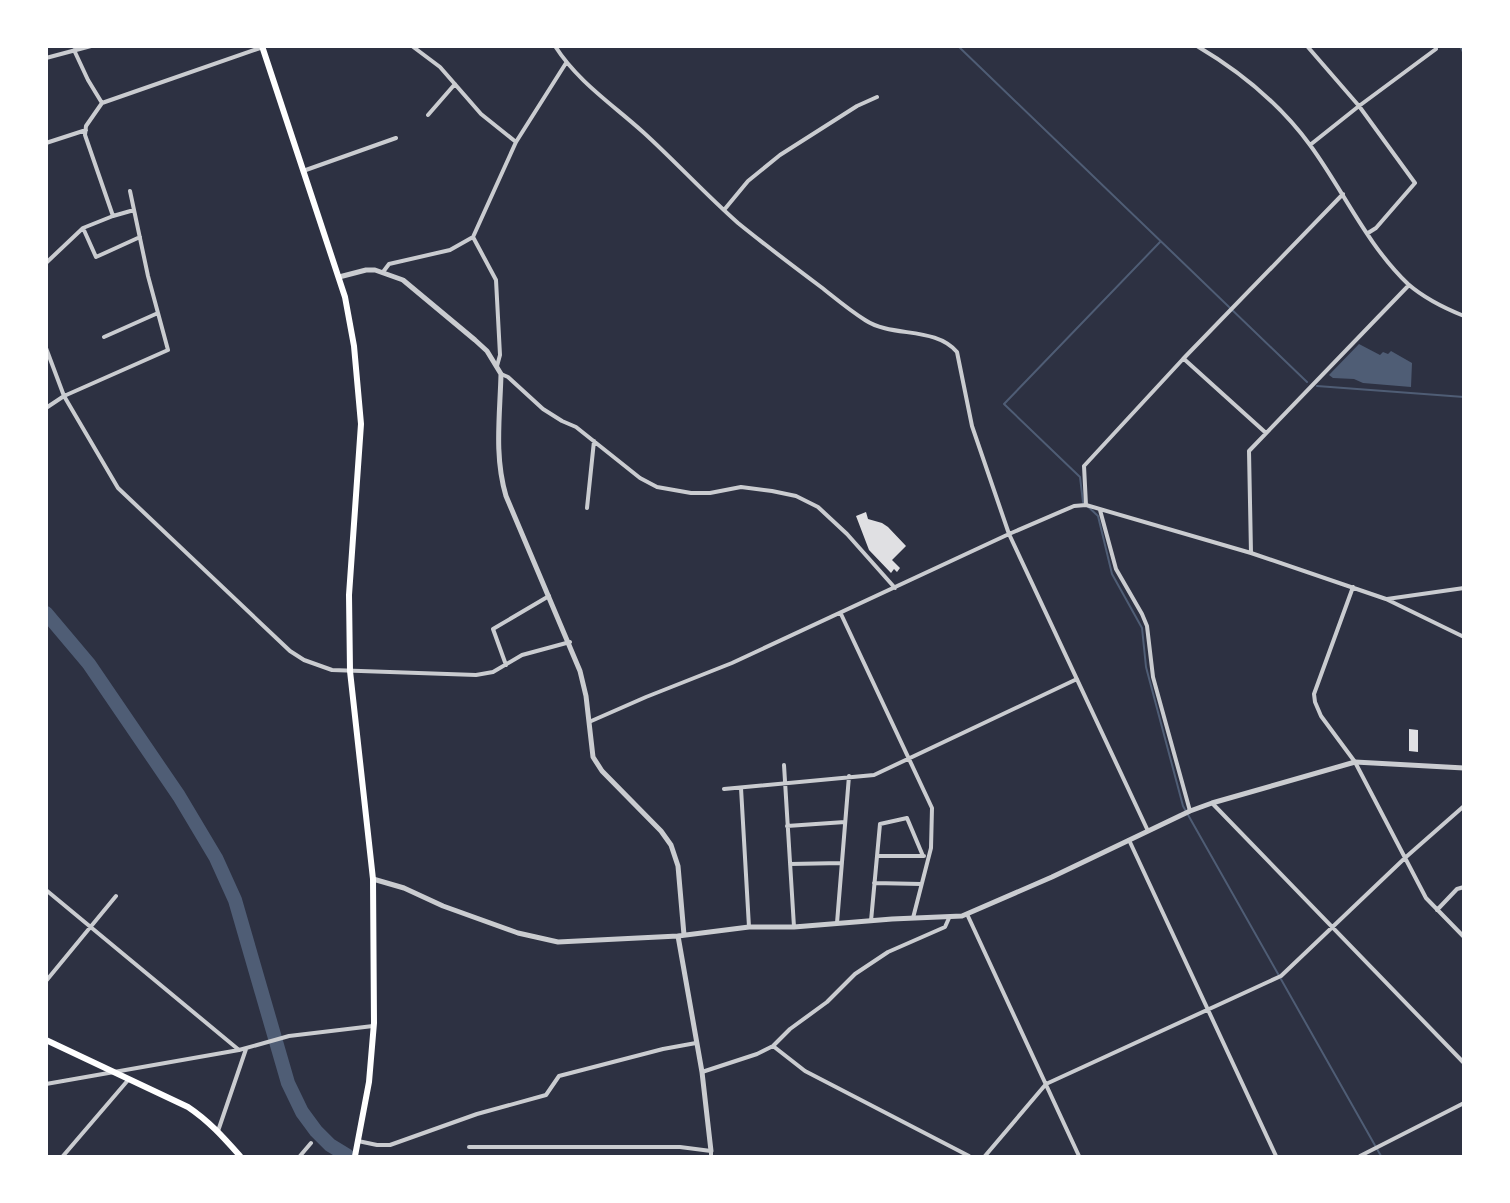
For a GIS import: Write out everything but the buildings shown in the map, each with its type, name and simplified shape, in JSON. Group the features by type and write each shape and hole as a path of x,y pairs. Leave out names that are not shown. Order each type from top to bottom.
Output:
{"main road":[{"path":"262,47 339,277 350,320 361,402 349,595 350,671 373,879 374,1026 369,1082 355,1156"},
{"path":"46,1040 188,1107 218,1131 240,1156"}],"street":[{"path":"46,58 91,46"},
{"path":"412,46 440,67 481,114 516,142"},
{"path":"555,46 566,63 598,95 641,131 724,210 866,321 878,327 938,339 951,344 957,352 972,426 1009,534 1148,831"},
{"path":"1197,46 1239,73 1288,118 1310,145 1390,265 1409,285 1440,306 1464,316"},
{"path":"1307,46 1359,106 1415,183 1376,228 1368,233"},
{"path":"113,216 87,145 86,126 102,103 262,47"},
{"path":"1310,145 1436,49"},
{"path":"74,50 102,103"},
{"path":"383,272 389,264 450,250 473,237 516,142 566,63"},
{"path":"428,115 455,84"},
{"path":"724,210 748,181 780,155 857,106 877,97"},
{"path":"46,143 86,130"},
{"path":"303,171 396,138"},
{"path":"46,408 64,396 168,350 130,191"},
{"path":"1086,505 1084,466 1343,194"},
{"path":"46,263 83,228 134,210"},
{"path":"83,228 96,257 140,237"},
{"path":"473,237 496,280 500,355 497,366"},
{"path":"339,277 366,270 383,272 403,280 475,340 487,351 497,366 501,374 498,437 501,477 506,496 570,642 580,671 586,696 593,757 602,771 661,831 671,844 678,866 681,935 702,1072 711,1154 680,1147 470,1148"},
{"path":"1251,553 1249,451 1409,285"},
{"path":"104,337 158,313"},
{"path":"46,348 64,396 118,488 290,651 318,666 350,671 476,675 493,672 522,655 570,642"},
{"path":"1184,359 1266,433"},
{"path":"46,366 52,364"},
{"path":"501,374 508,377 543,409 576,427 640,478 657,487 691,493 710,493 741,487 796,496 818,507 847,534 895,588"},
{"path":"587,508 594,441"},
{"path":"588,723 732,663 1074,506 1086,505 1100,509 1251,553 1353,587 1386,599 1464,637"},
{"path":"1100,509 1116,569 1147,626 1153,677 1190,811"},
{"path":"1353,587 1314,694 1314,702 1321,716 1355,762 1426,898 1464,937"},
{"path":"1386,599 1464,588"},
{"path":"506,665 493,629 550,596"},
{"path":"841,614 932,808 931,848 913,918"},
{"path":"724,789 874,775 1077,679"},
{"path":"373,879 404,888 443,906 518,933 558,942 681,935 749,927 794,927 913,918 950,918 967,914 1052,877 1190,811 1212,803 1355,762 1464,768"},
{"path":"783,765 794,927"},
{"path":"837,923 849,776"},
{"path":"741,788 749,927"},
{"path":"1212,803 1464,1063"},
{"path":"986,1156 1046,1084 1281,975 1406,857 1464,806"},
{"path":"871,921 880,824 907,818 923,856"},
{"path":"787,826 845,822"},
{"path":"1129,840 1276,1156"},
{"path":"877,856 929,857"},
{"path":"790,864 842,863"},
{"path":"874,882 921,885"},
{"path":"1437,910 1457,889 1464,887"},
{"path":"46,890 239,1050"},
{"path":"46,981 116,896"},
{"path":"967,914 1079,1156"},
{"path":"702,1072 757,1054 772,1046 790,1029 827,1002 855,974 888,952 945,927 950,918"},
{"path":"46,1084 239,1050 289,1036 374,1026"},
{"path":"358,1142 390,1145 477,1114 546,1095 559,1076 663,1049 696,1044"},
{"path":"772,1046 805,1071 969,1156"},
{"path":"218,1131 246,1048"},
{"path":"63,1156 129,1078"},
{"path":"1360,1156 1464,1103"},
{"path":"300,1156 311,1143"}],"water":[{"path":"1359,344 1380,355 1391,351 1412,363 1411,387 1363,383 1354,379 1333,378 1329,375"}],"waterway":[{"path":"958,46 1307,382"},
{"path":"1460,46 1464,54"},
{"path":"1160,242 1004,404 1080,477 1083,502 1098,516 1112,574 1142,628 1146,667 1183,806 1381,1156"},
{"path":"1317,386 1464,397"},
{"path":"46,613 89,664 179,796 216,858 235,900 288,1083 302,1112 316,1131 330,1145 348,1156"}]}
